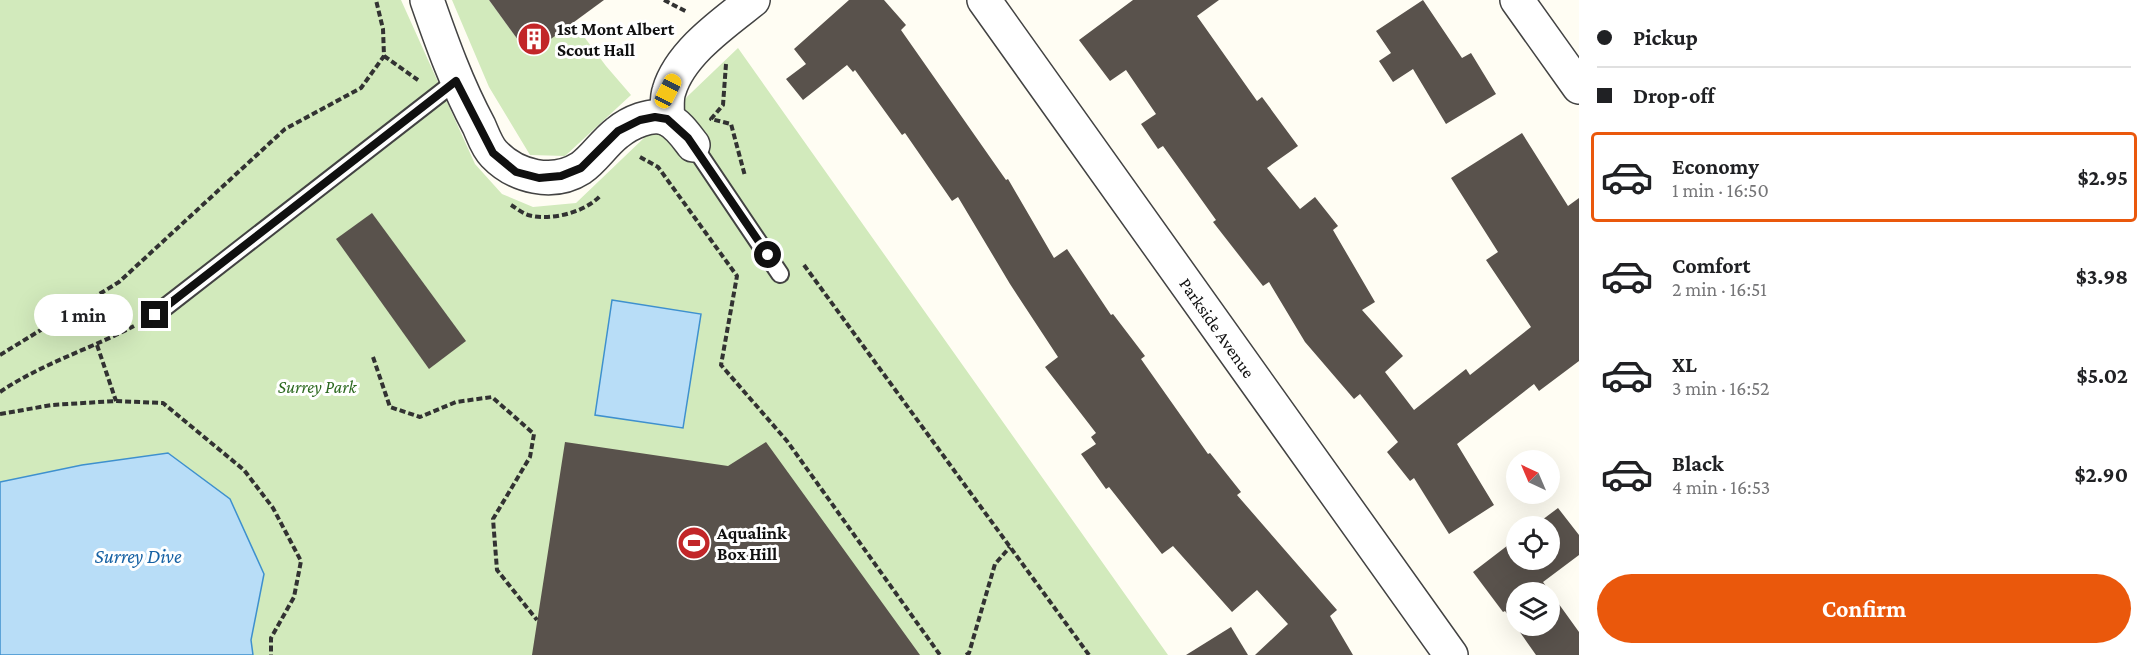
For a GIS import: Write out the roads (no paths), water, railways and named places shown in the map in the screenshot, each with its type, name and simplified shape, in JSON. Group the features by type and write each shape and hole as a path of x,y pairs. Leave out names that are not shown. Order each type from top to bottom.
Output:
{"street":[{"path":"426,0 444,89 493,153 516,172 539,178 561,176 581,168 618,131 653,119 678,127 693,145"},
{"path":"653,119 692,51 753,0"},
{"name":"Parkside Avenue","path":"984,0 1451,655"},
{"path":"1517,0 1579,87"}],"lane":[{"path":"155,315 444,89"},
{"path":"693,145 780,274"}],"water":[{"path":"612,300 701,314 683,428 595,415"},
{"name":"Surrey Dive","path":"168,453 230,499 264,574 251,640 253,655 0,655 0,482 82,465"}],"place":[{"name":"1st Mont Albert Scout Hall","path":"534,39"},
{"name":"Aqualink Box Hill","path":"694,543"}],"park label":[{"name":"Surrey Park","path":"317,387"}]}
